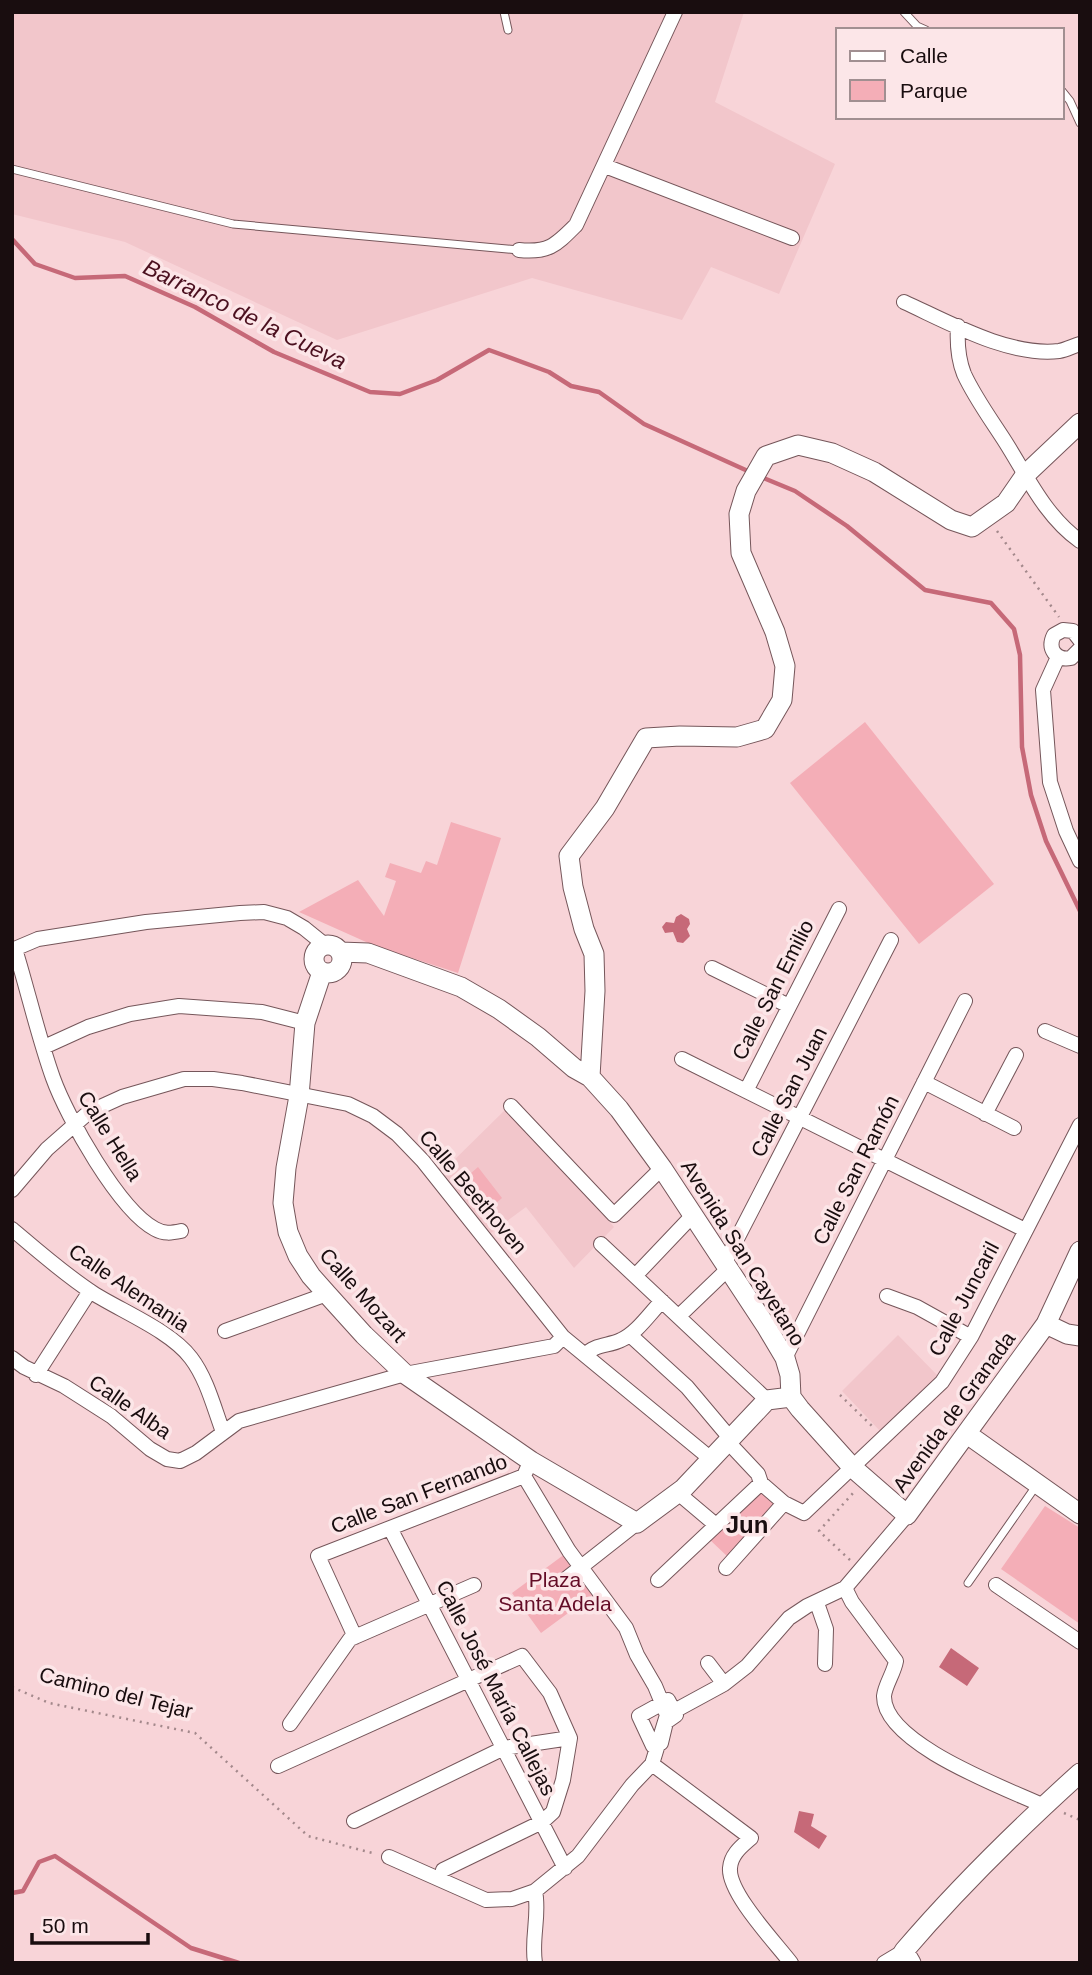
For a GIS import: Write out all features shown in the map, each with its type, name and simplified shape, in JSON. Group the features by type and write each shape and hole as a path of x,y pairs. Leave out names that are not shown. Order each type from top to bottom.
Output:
{"street":[{"path":"519,250 538,252 556,245 576,225 675,12"},
{"path":"605,166 792,238"},
{"path":"904,302 998,342 1030,349 1059,351 1080,344"},
{"path":"958,326 957,342 964,372 1049,512 1064,530 1080,541"},
{"path":"590,1077 594,954 573,887 569,856 605,808 646,738 737,737 756,732 765,729 782,700 785,666 775,632 741,553 739,514 746,491 766,456 798,445 832,453 874,472 951,520 972,527 1006,503 1026,474 1080,423"},
{"path":"1063,630 1073,631 1079,649 1067,660 1058,657 1051,644 1054,635 1063,630"},
{"path":"1058,657 1042,690 1050,782 1066,831 1080,861"},
{"name":"Calle San Emilio","path":"746,1091 839,909"},
{"path":"13,949 38,939 146,922 264,912 287,918 333,949"},
{"name":"Calle San Juan","path":"680,1317 727,1265 891,940"},
{"name":"Calle Hella","path":"13,949 53,1078 74,1125 105,1174 140,1217 154,1229 168,1234 181,1231"},
{"name":"Avenida San Cayetano","path":"333,949 368,953 461,987 499,1009 538,1037 574,1068 590,1077 619,1109 662,1168 727,1265 785,1358 790,1376 791,1397"},
{"name":"Calle Mozart","path":"333,949 342,959 340,968 332,972 322,972 305,1023 299,1096 286,1168 283,1203 288,1232 298,1256 311,1276 364,1335 405,1374 527,1469 637,1523"},
{"path":"712,968 789,1006"},
{"name":"Calle San Ramón","path":"785,1358 965,1002"},
{"path":"44,1047 88,1027 130,1014 179,1006 262,1012 305,1023"},
{"path":"1045,1031 1080,1046"},
{"path":"985,1114 1016,1055"},
{"path":"682,1059 1025,1230"},
{"name":"Calle Beethoven","path":"12,1190 47,1149 89,1112 122,1097 184,1079 233,1081 348,1104 373,1115 397,1134 423,1161 563,1337 711,1459"},
{"path":"924,1082 1014,1128"},
{"path":"511,1106 614,1215 662,1168"},
{"name":"Calle Juncaril","path":"783,1503 804,1513 859,1474 942,1382 971,1337 1080,1125"},
{"path":"635,1276 693,1215"},
{"name":"Calle Alemania","path":"12,1229 55,1266 90,1291 154,1327 190,1356 200,1372 223,1432"},
{"path":"601,1244 766,1400"},
{"name":"Avenida de Granada","path":"845,1588 907,1515 1046,1324 1080,1251"},
{"path":"36,1375 90,1291"},
{"path":"225,1331 327,1294"},
{"path":"887,1296 917,1307 971,1337"},
{"path":"585,1354 591,1348 620,1341 630,1335 662,1301"},
{"path":"1046,1324 1067,1334 1080,1336"},
{"path":"630,1335 687,1387 758,1474 761,1483 783,1503 726,1568"},
{"name":"Calle Alba","path":"12,1357 36,1375 64,1386 111,1416 150,1449 167,1459 180,1461 196,1453 239,1421 405,1374 554,1346 563,1337"},
{"path":"562,1582 678,1493 766,1400 791,1397 859,1474 907,1515"},
{"path":"967,1434 1080,1514"},
{"path":"527,1469 580,1567 625,1628 668,1709 676,1716 666,1722 661,1743 653,1746 639,1716 668,1709 724,1684 747,1666 789,1618 845,1588 852,1602 896,1661 884,1695 886,1706 910,1737 931,1754 1044,1806"},
{"name":"Calle San Fernando","path":"355,1637 318,1556 527,1469"},
{"path":"658,1580 761,1483"},
{"path":"678,1493 716,1524"},
{"name":"Calle José María Callejas","path":"390,1528 565,1868"},
{"path":"290,1724 350,1639 474,1585"},
{"path":"996,1585 1080,1642"},
{"path":"817,1603 826,1629 825,1664"},
{"path":"278,1766 522,1656 550,1693 570,1738 563,1780 553,1812 542,1822 443,1870"},
{"path":"708,1663 724,1684"},
{"path":"354,1821 504,1748 570,1738"},
{"path":"389,1857 486,1900 512,1899 535,1891 578,1856 632,1785 652,1764 656,1745"},
{"path":"652,1764 751,1838 734,1853 729,1869 736,1892 791,1963"},
{"path":"884,1963 907,1957 931,1919 1080,1773"},
{"path":"535,1891 539,1907 533,1953 535,1963"}],"lane":[{"path":"504,12 508,30"},
{"path":"904,12 922,28"},
{"path":"1064,95 1080,123"},
{"path":"12,169 233,225 519,250"},
{"path":"968,1583 1038,1484"}],"path":[{"path":"987,517 1060,618 1063,630"},
{"path":"840,1395 877,1432"},
{"path":"859,1474 819,1531 861,1570"},
{"name":"Camino del Tejar","path":"12,1687 49,1703 195,1733 308,1836 389,1857"}],"shaded area":[{"path":"12,12 744,12 715,102 835,164 779,294 711,267 682,320 532,278 337,340 125,242 12,214"},
{"path":"681,914 689,919 690,924 687,929 690,936 683,943 677,942 673,932 665,933 662,927 666,922 674,923 676,917"},
{"path":"507,1108 614,1227 574,1268 526,1207 491,1233 445,1175 445,1169"},
{"path":"898,1335 938,1376 881,1432 842,1391"},
{"path":"951,1648 979,1668 967,1686 939,1667"},
{"path":"799,1811 814,1814 811,1826 827,1836 819,1849 794,1832"}],"green space":[{"path":"865,722 994,884 919,944 790,783"},
{"path":"451,822 501,838 458,973 375,946 299,912 358,880 384,916 396,881 385,877 390,863 421,873 426,861 437,865"},
{"path":"478,1167 502,1198 488,1210 463,1180"},
{"path":"760,1486 779,1504 729,1558 709,1539"},
{"path":"1045,1506 1080,1528 1080,1624 1001,1569"},
{"name":"Plaza Santa Adela","path":"569,1551 598,1591 541,1633 512,1593"}],"waterway":[{"name":"Barranco de la Cueva","path":"12,239 35,264 75,278 125,276 195,307 274,352 370,392 400,394 437,380 489,350 549,372 571,386 599,392 644,424 750,472"},
{"name":"Barranco de la Cueva","path":"761,477 795,491 847,526 925,590 991,603 1014,629 1020,655 1022,747 1031,795 1046,841 1080,911"},
{"path":"12,1893 23,1891 39,1862 55,1856 191,1948 239,1963"}],"district":[{"name":"Jun","path":"747,1525"}]}
